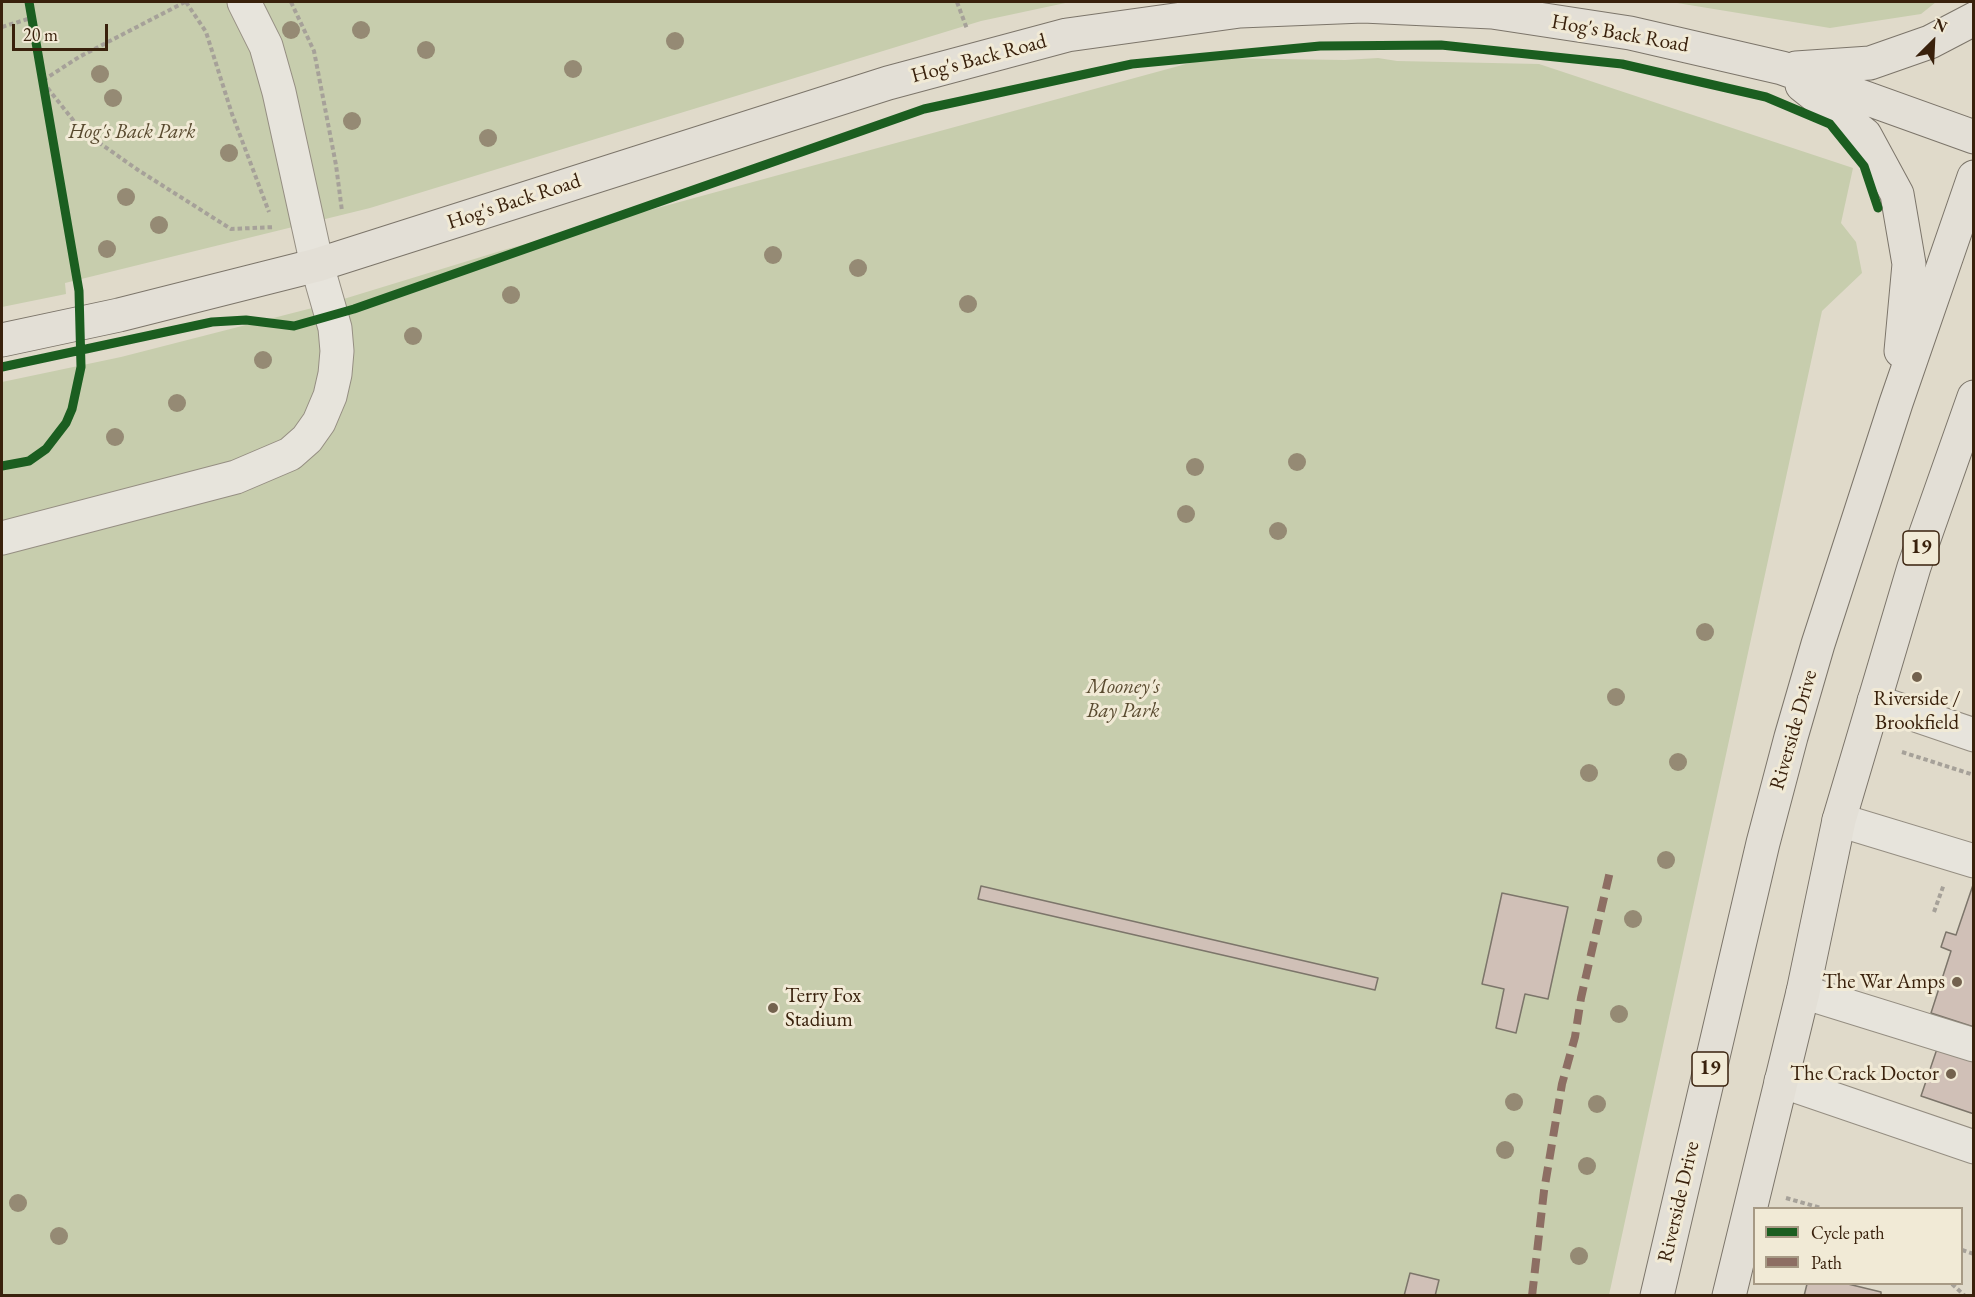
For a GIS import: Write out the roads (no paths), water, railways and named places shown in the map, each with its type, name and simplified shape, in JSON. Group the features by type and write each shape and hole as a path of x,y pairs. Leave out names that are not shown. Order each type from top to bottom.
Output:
{"main road":[{"name":"Hog's Back Road","path":"2,340 119,315 317,265 888,83 1067,35 1240,11 1363,6 1492,12 1630,33 1782,68 1974,137"},
{"path":"1782,68 1870,63 1930,42 1974,19"},
{"path":"1782,68 1865,135 1897,194 1909,264 1896,403"},
{"name":"Riverside Drive","path":"1657,1296 1763,843 1785,759 1818,644 1896,403 1974,177"},
{"name":"19","path":"1728,1296 1803,992 1839,820 1914,567 1974,397"}],"lane":[{"path":"2,538 236,477 290,454 307,439 319,422 330,396 335,374 337,351 335,328 317,265 279,92 266,46 244,2"},
{"path":"1875,701 1974,735"},
{"path":"1839,820 1974,861"},
{"path":"1803,992 1974,1045"},
{"path":"1780,1081 1974,1147"}],"place":[{"name":"Riverside / Brookfield","path":"1917,677"},
{"name":"The War Amps","path":"1957,982"},
{"name":"Terry Fox Stadium","path":"773,1008"},
{"name":"The Crack Doctor","path":"1951,1074"}],"park label":[{"name":"Hog's Back Park","path":"132,132"},
{"name":"Mooney's Bay Park","path":"1123,699"}]}
